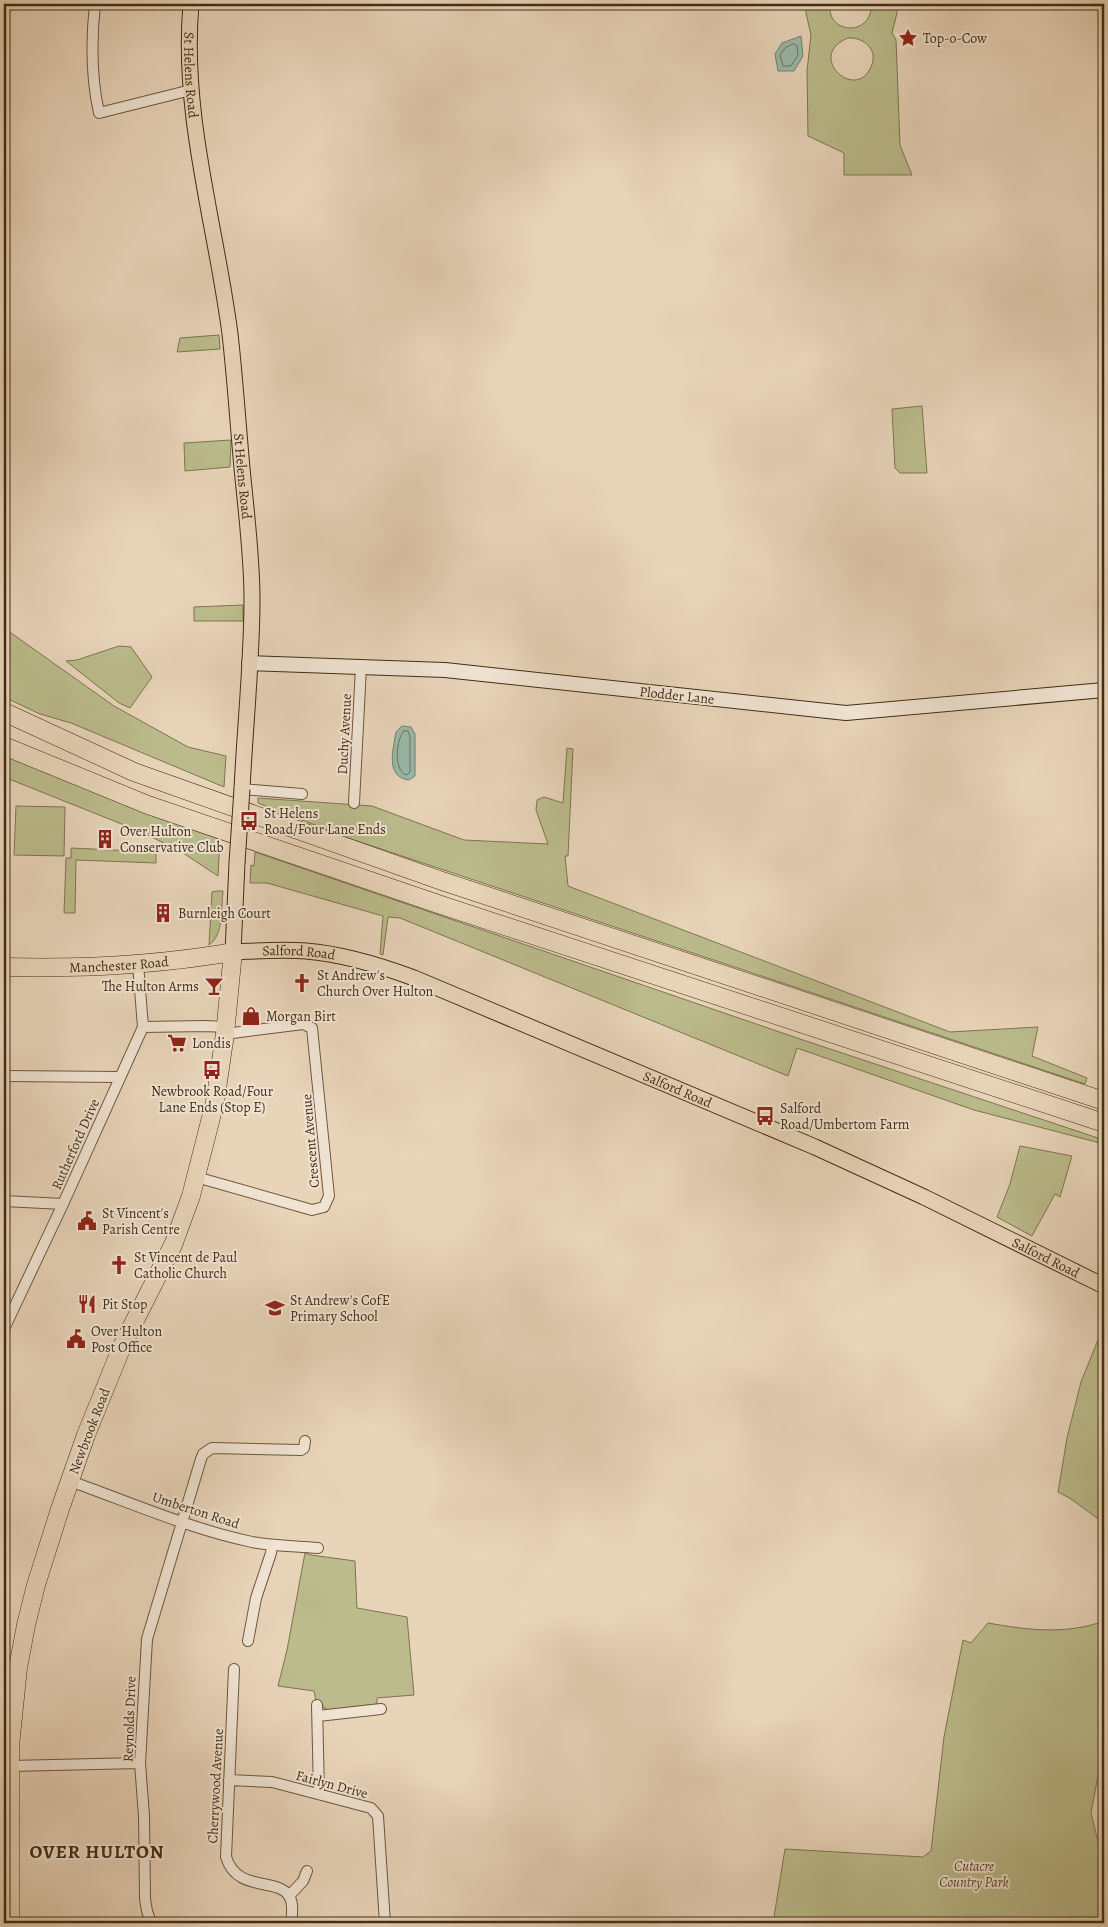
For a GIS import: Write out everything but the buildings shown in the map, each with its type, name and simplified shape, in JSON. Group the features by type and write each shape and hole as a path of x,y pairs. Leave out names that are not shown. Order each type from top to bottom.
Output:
{"highway":[{"path":"4,712 134,772 442,881 1104,1101"},
{"path":"4,746 148,805 451,908 1104,1123"},
{"name":"Manchester Road","path":"4,967 66,968 138,964 189,960 233,952"},
{"name":"Newbrook Road","path":"10,1923 10,1766 18,1668 26,1626 36,1585 70,1481 123,1344 173,1246 196,1177 215,1102 233,952"}],"main road":[{"name":"St Helens Road","path":"191,4 189,31 191,90 196,136 230,336 251,582 245,787 237,863 233,952"},
{"name":"Plodder Lane","path":"249,663 445,670 846,713 1104,690"},
{"name":"Salford Road","path":"233,952 290,950 326,954 378,966 414,978 815,1147 924,1197 1104,1286"}],"street":[{"path":"94,4 92,61 95,93 100,113 191,90"},
{"name":"Duchy Avenue","path":"354,803 362,667"},
{"path":"245,787 302,794"},
{"name":"Rutherford Drive","path":"4,1329 64,1204 143,1026 138,964"},
{"name":"Crescent Avenue","path":"196,1177 312,1210 324,1207 329,1196 312,1028 302,1024 225,1031"},
{"path":"143,1026 205,1026 225,1031"},
{"path":"4,1076 120,1076"},
{"path":"4,1201 64,1204"},
{"name":"Reynolds Drive","path":"151,1923 145,1899 144,1816 140,1763 147,1639 181,1521 201,1459 208,1450 217,1448 301,1450 304,1448 305,1441"},
{"name":"Umberton Road","path":"70,1481 181,1521 239,1539 272,1545 318,1548"},
{"path":"251,1637 256,1598 272,1545"},
{"name":"Cherrywood Avenue","path":"234,1669 225,1846 229,1866 239,1876 282,1890 289,1896"},
{"path":"319,1793 318,1710 381,1709"},
{"path":"10,1766 140,1763"},
{"name":"Fairlyn Drive","path":"229,1780 272,1782 371,1808 378,1816 385,1923"},
{"path":"291,1923 292,1909 289,1896 303,1881 307,1871"}],"green space":[{"path":"804,4 830,4 831,14 835,22 850,28 858,27 865,22 870,15 871,4 896,4 897,13 892,33 896,40 900,145 912,175 844,175 844,153 808,136 807,71 811,35","holes":["848,38 854,38 869,46 873,55 871,67 864,77 855,80 845,78 837,72 832,64 831,55 836,46"]},
{"path":"219,335 220,349 177,352 180,338"},
{"path":"922,406 927,473 900,473 895,468 892,409"},
{"path":"231,440 230,467 185,471 184,443"},
{"path":"243,605 243,621 194,621 194,607"},
{"path":"4,628 114,706 188,747 226,756 224,787 71,723 40,714 4,697"},
{"path":"119,646 131,647 152,677 130,708 119,703 66,661 77,660"},
{"path":"567,748 573,749 568,856 565,856 568,886 950,1032 1038,1027 1032,1056 1087,1078 1085,1084 351,839 258,803 258,798 372,806 464,840 548,844 536,810 537,800 544,797 563,803"},
{"path":"4,751 220,839 218,876 183,853 144,833 4,777"},
{"path":"16,806 65,807 64,856 14,855"},
{"path":"71,848 156,852 156,863 76,860 75,913 64,913 66,858 71,858"},
{"path":"255,852 800,1039 1104,1140 1104,1144 974,1110 797,1048 788,1076 400,918 388,917 383,955 380,954 383,916 267,883 250,883 251,865 254,866"},
{"path":"223,891 221,920 217,935 209,945 212,892"},
{"path":"1020,1146 1072,1156 1060,1197 1055,1194 1032,1236 997,1217 1010,1184"},
{"path":"1104,1325 1104,1523 1058,1492 1067,1438 1081,1382"},
{"path":"305,1553 355,1561 357,1608 407,1617 414,1695 377,1698 377,1704 329,1710 324,1708 321,1702 316,1701 314,1691 278,1686 287,1650"},
{"name":"Cutacre Country Park","path":"1104,1621 1104,1744 1091,1813 1104,1866 1104,1923 773,1923 785,1849 923,1857 931,1851 944,1737 963,1640 971,1643 988,1623 1017,1628 1061,1630"}],"water":[{"path":"801,36 803,56 794,71 778,71 775,54 782,43"},
{"path":"402,726 411,727 415,734 415,776 409,780 401,778 396,774 392,762 396,732"}],"place":[{"name":"Top-o-Cow","path":"908,38"},
{"name":"St Helens Road/Four Lane Ends","path":"249,821"},
{"name":"Over Hulton Conservative Club","path":"105,839"},
{"name":"Burnleigh Court","path":"163,913"},
{"name":"St Andrew's Church Over Hulton","path":"302,983"},
{"name":"The Hulton Arms","path":"214,986"},
{"name":"Morgan Birt","path":"251,1016"},
{"name":"Londis","path":"177,1043"},
{"name":"Newbrook Road/Four Lane Ends (Stop E)","path":"212,1070"},
{"name":"Salford Road/Umbertom Farm","path":"765,1116"},
{"name":"St Vincent's Parish Centre","path":"87,1221"},
{"name":"St Vincent de Paul Catholic Church","path":"119,1265"},
{"name":"Pit Stop","path":"87,1304"},
{"name":"St Andrew's CofE Primary School","path":"275,1308"},
{"name":"Over Hulton Post Office","path":"76,1339"}],"district":[{"name":"OVER HULTON","path":"97,1851"}]}
